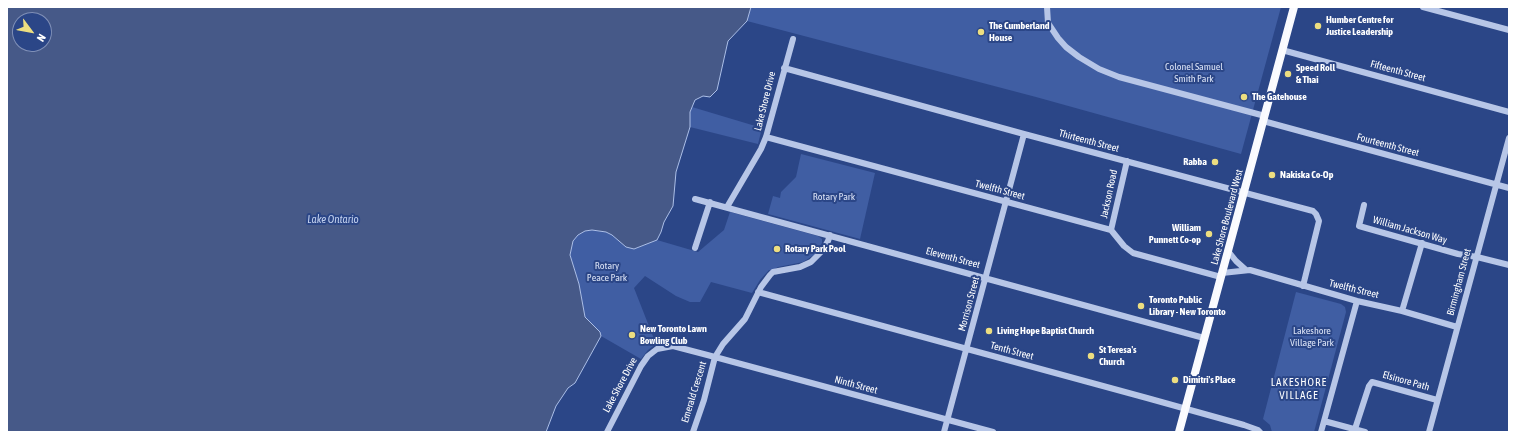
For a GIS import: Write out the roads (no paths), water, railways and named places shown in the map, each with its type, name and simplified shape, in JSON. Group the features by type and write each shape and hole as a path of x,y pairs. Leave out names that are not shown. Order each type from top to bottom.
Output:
{"main road":[{"name":"Lake Shore Boulevard West","path":"1179,432 1294,7"}],"street":[{"name":"Fourteenth Street","path":"1047,7 1048,23 1066,47 1099,69 1119,77 1509,188"},
{"path":"1423,7 1509,30"},
{"name":"Lake Shore Drive","path":"727,207 761,149 766,137 792,39"},
{"name":"Fifteenth Street","path":"1282,50 1509,112"},
{"name":"Thirteenth Street","path":"784,68 1313,211 1320,221 1303,286"},
{"name":"Morrison Street","path":"944,432 1024,134"},
{"name":"Twelfth Street","path":"766,137 1112,230 1124,246 1133,252 1221,275 1246,270 1457,327"},
{"name":"Birmingham Street","path":"1429,432 1509,138"},
{"name":"Jackson Road","path":"1112,230 1127,161"},
{"name":"Eleventh Street","path":"696,199 1204,338"},
{"path":"695,248 710,202"},
{"name":"William Jackson Way","path":"1364,205 1359,226 1458,254 1477,257"},
{"path":"715,358 723,344 745,319 758,292 767,278 773,272 800,267 814,260 826,246 830,235"},
{"path":"1402,311 1422,243"},
{"path":"1228,251 1246,270"},
{"path":"1477,257 1509,265"},
{"name":"Tenth Street","path":"758,292 1244,425 1260,432"},
{"path":"1321,432 1357,300"},
{"name":"Lake Shore Drive","path":"608,432 641,366 648,356 657,349 673,346 715,358"},
{"name":"Ninth Street","path":"715,358 993,432"},
{"name":"Emerald Crescent","path":"692,432 704,400 715,358"},
{"name":"Elsinore Path","path":"1355,431 1369,386 1372,382 1437,400"},
{"path":"1324,421 1355,431 1365,432"}],"water":[{"name":"Lake Ontario","path":"7,7 751,7 747,21 728,41 717,90 710,97 703,96 695,100 690,112 690,127 676,172 673,206 664,222 657,240 634,249 626,247 606,232 592,230 585,231 578,235 573,241 570,255 579,284 585,317 600,332 601,336 575,383 568,388 556,406 546,432 7,432"}],"tram line":[{"path":"1180,432 1295,7"}],"place":[{"name":"Humber Centre for Justice Leadership","path":"1318,26"},
{"name":"The Cumberland House","path":"981,32"},
{"name":"Speed Roll & Thai","path":"1288,74"},
{"name":"The Gatehouse","path":"1244,97"},
{"name":"Rabba","path":"1215,162"},
{"name":"Nakiska Co-Op","path":"1272,175"},
{"name":"William Punnett Co-op","path":"1209,234"},
{"name":"Rotary Park Pool","path":"777,249"},
{"name":"Toronto Public Library - New Toronto","path":"1141,306"},
{"name":"Living Hope Baptist Church","path":"989,331"},
{"name":"New Toronto Lawn Bowling Club","path":"632,335"},
{"name":"St Teresa's Church","path":"1091,356"},
{"name":"Dimitri's Place","path":"1175,380"}],"district":[{"name":"LAKESHORE VILLAGE","path":"1299,389"}],"park label":[{"name":"Colonel Samuel Smith Park","path":"1194,72"},
{"name":"Rotary Park","path":"834,197"},
{"name":"Rotary Peace Park","path":"607,272"},
{"name":"Lakeshore Village Park","path":"1312,336"}]}
